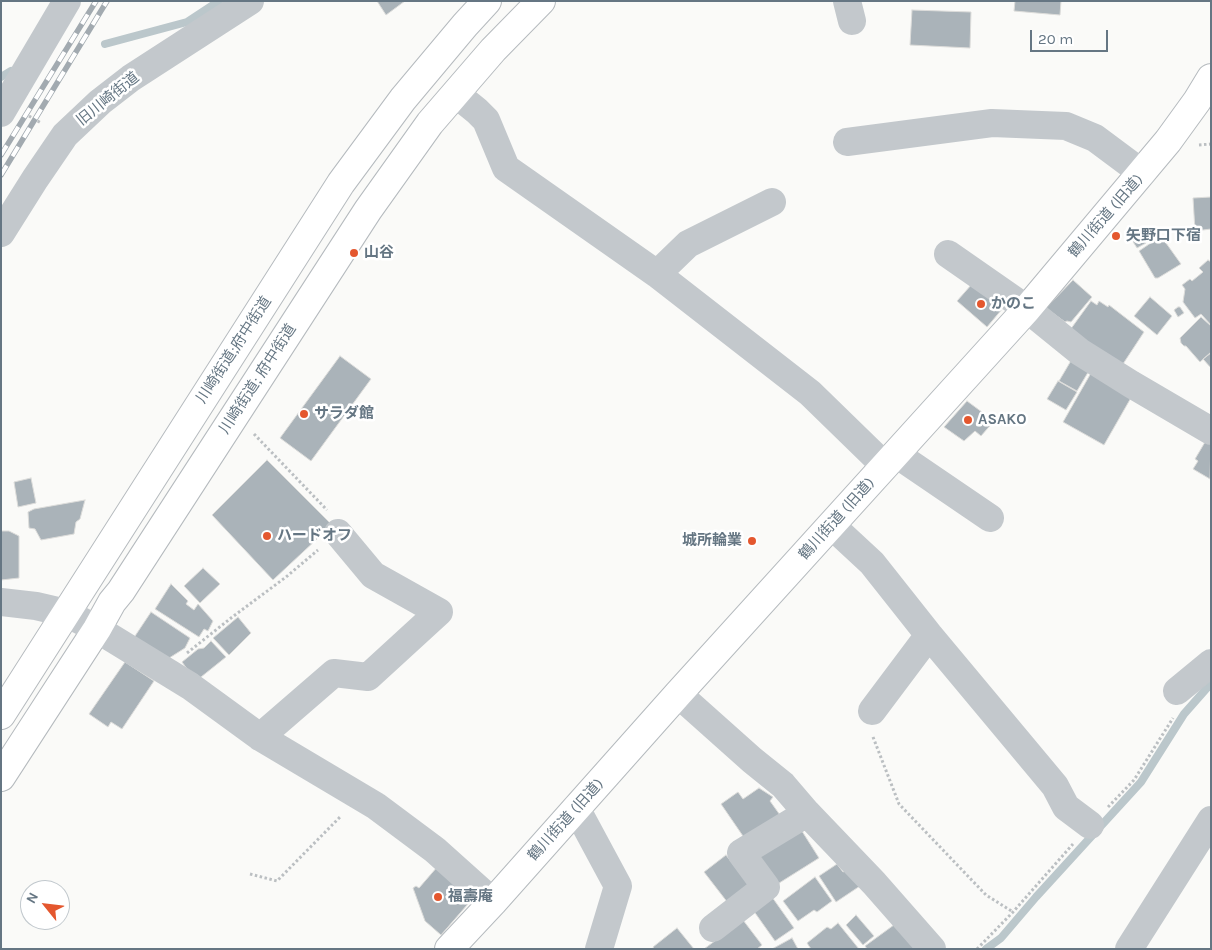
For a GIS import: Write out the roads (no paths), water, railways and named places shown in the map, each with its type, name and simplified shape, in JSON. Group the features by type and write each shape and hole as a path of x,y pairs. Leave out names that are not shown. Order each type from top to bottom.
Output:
{"main road":[{"name":"川崎街道; 府中街道","path":"1,777 112,602 121,591 368,210 430,123 494,50 541,1"},
{"name":"川崎街道;府中街道","path":"1,715 341,183 403,99 477,5"},
{"name":"鶴川街道 (旧道)","path":"449,949 1027,309 1168,141 1211,78"}],"street":[{"path":"3,106 67,1"},
{"name":"旧川崎街道","path":"1,233 65,135 100,102 131,78 250,1"},
{"path":"456,94 486,120 506,168 657,274 810,393 891,460 990,518"},
{"path":"846,142 992,123 1066,126 1095,138 1142,173"},
{"path":"657,274 688,244 772,202"},
{"path":"948,254 1027,309 1080,352 1211,431"},
{"path":"831,525 872,564 1056,786 1066,807 1090,825"},
{"path":"260,737 334,673 368,677 439,612 373,575 338,533"},
{"path":"1,602 36,606 66,614 96,629 165,670 260,737 376,806 434,850 493,902"},
{"path":"872,711 929,635"},
{"path":"1178,691 1211,662"},
{"path":"678,694 783,785 932,949"},
{"path":"576,808 618,886 599,949"},
{"path":"713,928 766,887 741,853 807,813"},
{"path":"1129,949 1211,820"}],"waterway":[{"path":"105,44 187,22 219,1"},
{"path":"1,77 11,71"},
{"path":"986,949 1001,938 1141,782 1184,714 1211,685"}],"railway":[{"path":"1,155 96,1"},
{"path":"1,175 107,1"}],"place":[{"name":"矢野口下宿","path":"1116,236"},
{"name":"山谷","path":"354,253"},
{"name":"かのこ","path":"981,304"},
{"name":"サラダ館","path":"304,414"},
{"name":"ASAKO","path":"968,420"},
{"name":"ハードオフ","path":"267,536"},
{"name":"城所輪業","path":"752,541"},
{"name":"福壽庵","path":"438,897"}]}
